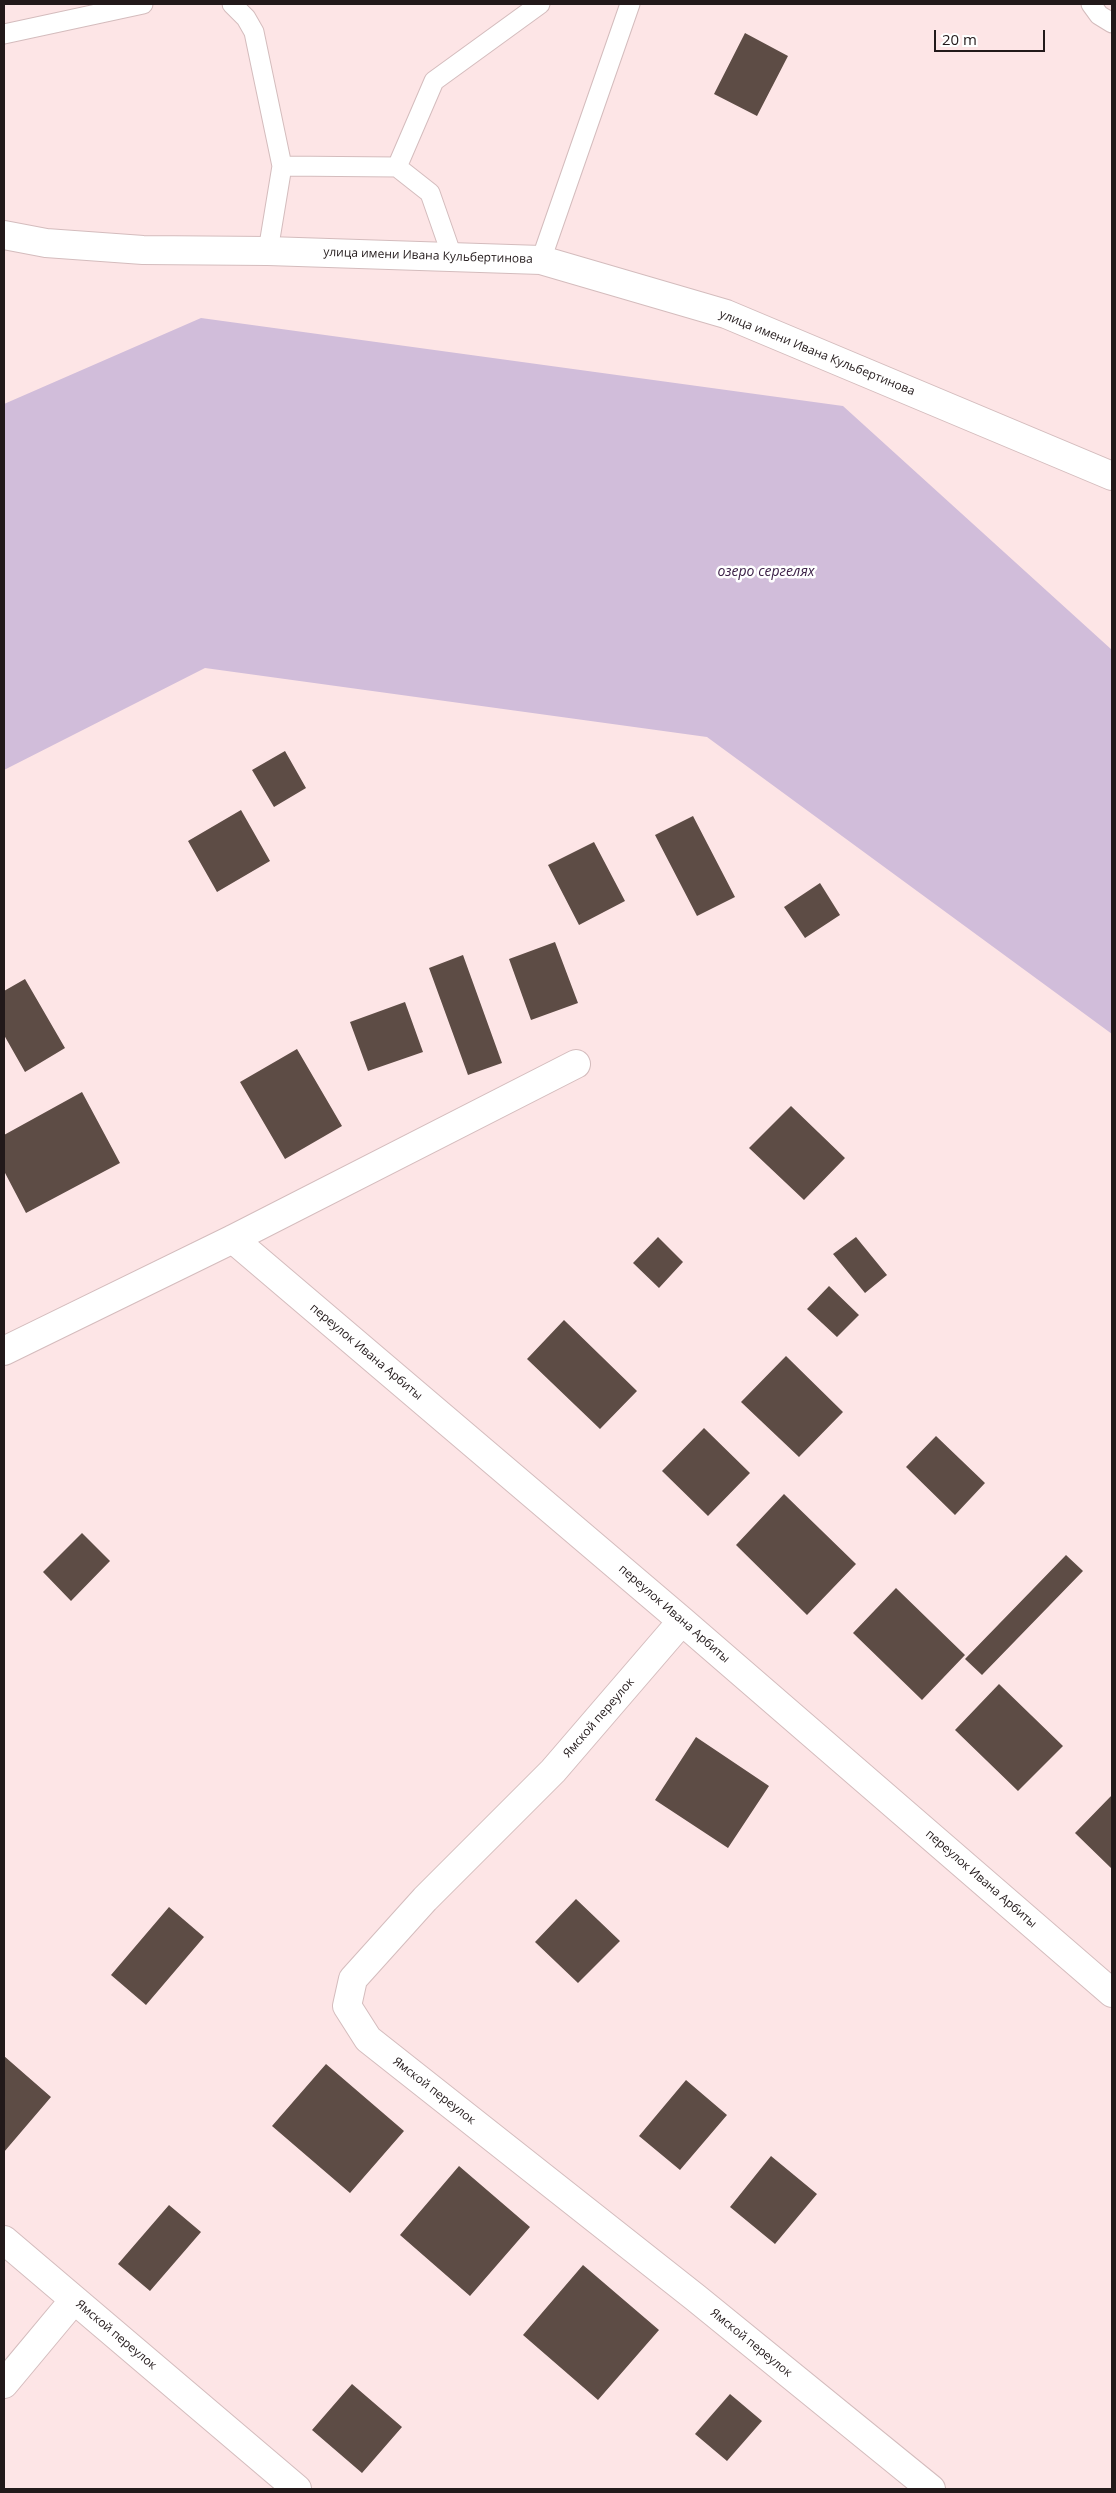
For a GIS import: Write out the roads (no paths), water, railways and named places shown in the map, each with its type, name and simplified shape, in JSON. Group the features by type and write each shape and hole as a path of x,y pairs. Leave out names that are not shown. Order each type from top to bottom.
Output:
{"street":[{"name":"улица имени Ивана Кульбертинова","path":"4,235 46,244 143,250 268,251 541,260 726,314 1112,476"},
{"path":"4,1351 233,1239 576,1064"},
{"name":"переулок Ивана Арбиты","path":"233,1239 682,1621 1112,1993"},
{"name":"Ямской переулок","path":"682,1621 553,1771 425,1899 353,1978 347,2006 368,2039 696,2298 931,2489"},
{"name":"Ямской переулок","path":"4,2240 297,2489"},
{"path":"4,2384 74,2300"}],"lane":[{"path":"4,34 143,4"},
{"path":"232,4 246,18 254,32 282,166 268,251"},
{"path":"397,167 434,81 540,4"},
{"path":"541,260 630,4"},
{"path":"1091,4 1099,15 1112,23"},
{"path":"282,166 397,167 430,193 452,256"}],"water":[{"name":"озеро сергелях","path":"201,318 843,406 1112,650 1112,1034 707,737 205,668 4,770 4,404"}]}
